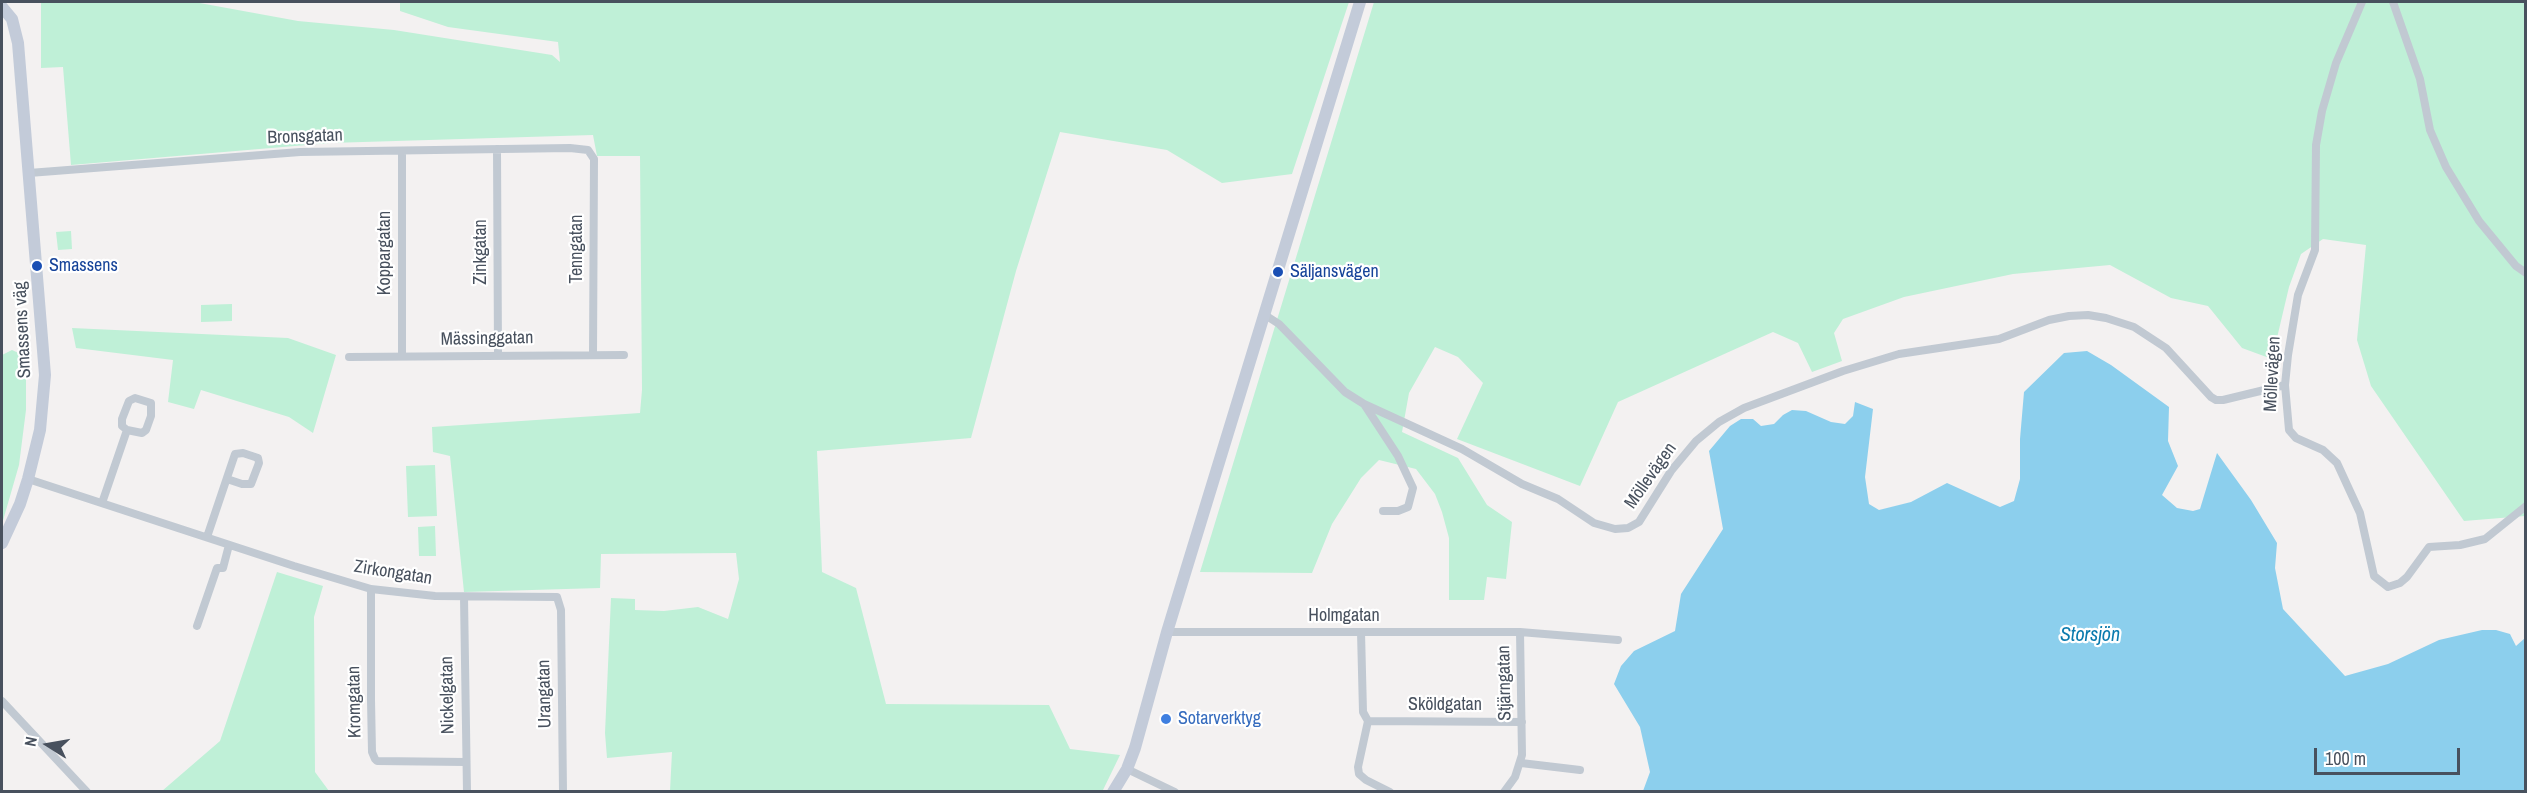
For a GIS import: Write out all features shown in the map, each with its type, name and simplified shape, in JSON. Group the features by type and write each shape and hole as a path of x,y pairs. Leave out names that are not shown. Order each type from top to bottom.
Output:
{"street":[{"path":"1113,792 1136,748 1167,632 1360,2"},
{"name":"Möllevägen","path":"2362,2 2336,63 2322,111 2316,146 2315,250 2295,307 2285,385 2289,430 2296,438 2323,450 2337,463 2360,513 2374,576 2388,587 2400,583 2407,577 2428,547 2460,545 2485,539 2526,506"},
{"path":"2393,2 2420,79 2430,130 2446,167 2479,221 2516,266 2526,273"},
{"name":"Smassens väg","path":"2,7 12,19 18,43 45,375 40,430 28,479 20,504 2,543"},
{"name":"Zinkgatan","path":"497,149 498,355"},
{"name":"Bronsgatan","path":"29,173 300,152 584,149"},
{"name":"Tenngatan","path":"584,149 592,154 594,159 593,355"},
{"name":"Koppargatan","path":"402,151 402,356"},
{"name":"Möllevägen","path":"1265,315 1279,324 1345,392 1364,404 1462,449 1522,484 1558,499 1594,523 1623,530 1639,522 1671,471 1696,441 1719,422 1744,408 1843,371 1899,354 1999,339 2049,320 2069,316 2106,318 2148,334 2166,348 2216,400 2285,385"},
{"name":"Mässinggatan","path":"350,357 624,355"},
{"path":"135,398 151,403 152,416 146,430 142,433 127,430 122,426 122,420 129,401 135,398"},
{"path":"1364,404 1398,456 1413,488 1408,507 1398,511 1383,511"},
{"path":"102,503 127,430"},
{"name":"Zirkongatan","path":"28,479 371,589 464,597 556,597"},
{"path":"207,537 227,479"},
{"path":"197,626 217,568 223,568 230,545"},
{"name":"Kromgatan","path":"371,589 372,752 375,759 377,761 465,762"},
{"name":"Nickelgatan","path":"464,597 467,792"},
{"name":"Urangatan","path":"556,597 561,610 563,792"},
{"name":"Holmgatan","path":"1167,632 1520,632"},
{"path":"1361,632 1363,712 1368,721 1358,767 1359,774 1390,792"},
{"name":"Stjärngatan","path":"1504,792 1515,777 1521,763 1520,632 1618,640"},
{"path":"2,701 87,792"},
{"name":"Sköldgatan","path":"1368,721 1522,722"},
{"path":"1521,763 1580,770"},
{"path":"1127,769 1175,792"}],"green space":[{"path":"41,2 194,2 298,21 394,30 552,55 560,62 558,42 448,27 400,11 400,2 1349,2 1292,174 1222,183 1167,150 1060,132 1016,271 971,438 817,451 822,572 856,588 886,704 1049,705 1070,749 1120,755 1102,792 670,791 672,752 607,758 605,733 611,598 635,599 635,610 664,611 698,607 728,619 739,579 736,553 601,554 600,588 464,592 450,456 433,452 432,427 640,413 642,390 640,156 597,156 593,135 330,143 71,165 63,67 41,68"},
{"path":"1374,2 2525,2 2525,516 2464,521 2371,386 2357,340 2366,245 2323,239 2301,254 2289,287 2272,359 2242,348 2208,306 2171,298 2110,265 2013,274 1904,297 1843,319 1834,333 1842,361 1812,372 1798,343 1773,332 1618,402 1580,486 1457,439 1483,383 1458,357 1435,347 1409,393 1402,432 1458,458 1487,505 1512,522 1506,579 1487,577 1484,600 1449,600 1449,538 1435,494 1416,469 1379,460 1361,478 1332,524 1312,573 1200,572"},
{"path":"71,231 72,249 58,250 56,232"},
{"path":"232,304 232,321 201,322 201,305"},
{"path":"72,328 288,338 336,355 313,433 289,417 201,390 194,409 168,402 173,360 76,348"},
{"path":"12,350 23,355 26,363 26,410 19,465 2,524 2,355"},
{"path":"435,465 437,516 408,517 406,466"},
{"path":"435,526 436,556 419,556 418,527"},
{"path":"277,572 323,586 314,617 315,772 329,791 162,791 220,741"}],"water":[{"name":"Storsjön","path":"2087,351 2111,365 2169,407 2168,441 2178,466 2162,495 2177,508 2193,511 2200,509 2217,453 2251,500 2277,543 2275,568 2283,609 2345,676 2388,664 2439,640 2482,630 2496,630 2510,634 2516,646 2525,638 2525,791 1643,791 1650,772 1640,727 1614,684 1621,666 1634,651 1675,631 1681,594 1723,529 1709,451 1730,426 1741,419 1753,419 1761,426 1774,424 1792,410 1806,411 1831,422 1845,424 1853,416 1855,402 1873,409 1865,477 1869,504 1879,510 1911,502 1947,483 2000,507 2014,501 2020,479 2020,439 2024,392 2064,353"}],"place":[{"name":"Smassens","path":"37,266"},
{"name":"Säljansvägen","path":"1278,272"},
{"name":"Sotarverktyg","path":"1166,719"}]}
